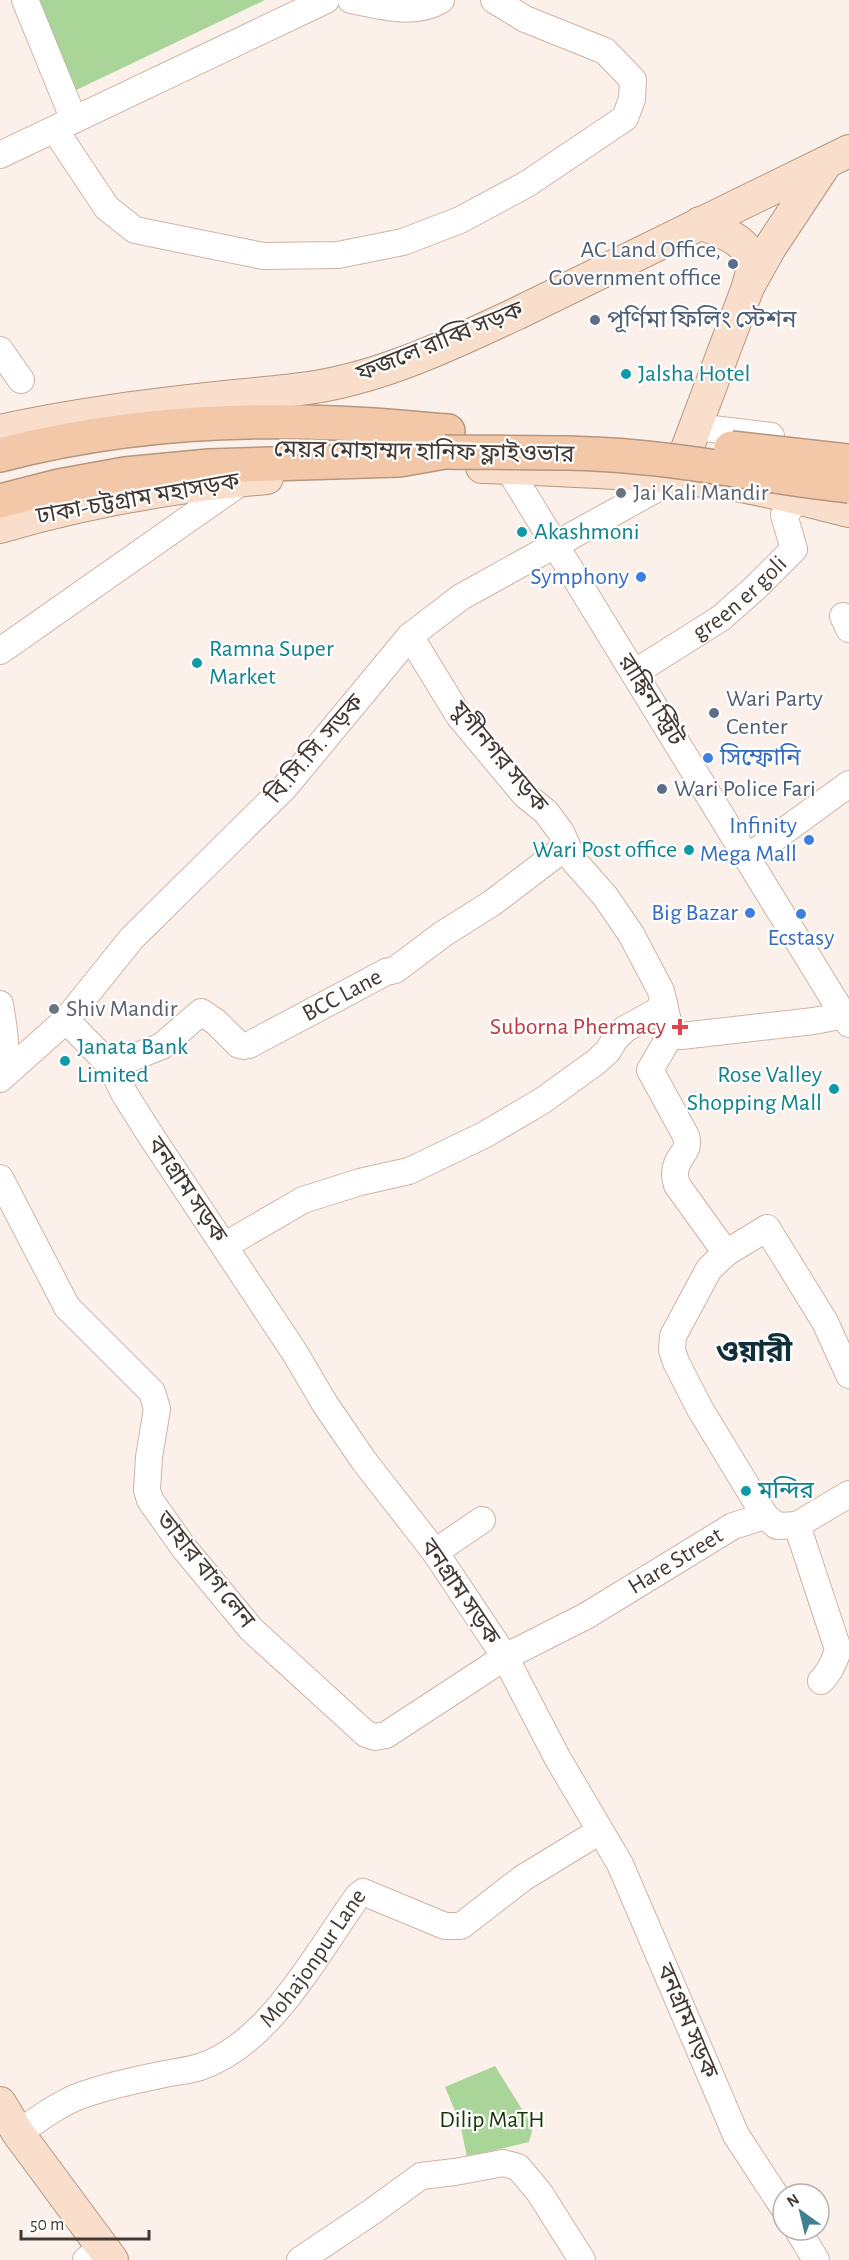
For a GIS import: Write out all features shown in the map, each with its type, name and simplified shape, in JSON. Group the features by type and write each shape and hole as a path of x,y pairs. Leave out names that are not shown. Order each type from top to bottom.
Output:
{"highway":[{"path":"0,455 150,428 237,423 335,423 446,441"},
{"name":"মেয়র মোহাম্মদ হানিফ ফ্লাইওভার","path":"0,483 55,471 203,451 402,448 446,441 489,429 638,436 849,461"},
{"name":"মেয়র মোহাম্মদ হানিফ ফ্লাইওভার","path":"0,472 105,451 228,440 339,438 446,441 634,456 849,486"},
{"path":"0,501 59,486 125,474 220,465 399,460 446,441"}],"main road":[{"name":"ফজলে রাব্বি সড়ক","path":"0,431 49,420 116,410 316,387 378,372 469,336 838,157"},
{"path":"676,478 748,287 771,246 838,157"},
{"path":"700,223 744,246 752,266 748,287"},
{"name":"ঢাকা-চট্টগ্রাম মহাসড়ক","path":"0,527 40,515 147,493 244,480 367,469 456,467 676,478 730,484 800,498 849,511"},
{"path":"0,2103 100,2256"}],"street":[{"path":"25,0 66,120 107,208 135,230 263,255 338,255 403,242 460,220 527,184 625,117 632,99 633,80 605,51 525,19 494,0"},
{"path":"0,155 246,31 300,0"},
{"path":"246,31 326,0"},
{"path":"351,0 388,7 419,9 432,6 441,0"},
{"path":"0,143 66,120"},
{"path":"0,350 21,380"},
{"path":"696,427 796,439 849,449"},
{"name":"রাঙ্কিন স্ট্রিট","path":"508,468 847,1020"},
{"name":"বি.সি.সি. সড়ক","path":"0,1079 66,1020 132,938 285,787 410,636 461,597 676,478"},
{"path":"0,651 244,480"},
{"name":"green er goli","path":"634,673 721,618 794,549 784,515 800,498"},
{"name":"যুগীনগর সড়ক","path":"410,636 459,716 525,795 546,812 561,832 574,861 605,896 631,934 661,991 671,1034"},
{"path":"747,858 849,784"},
{"name":"BCC Lane","path":"111,1066 162,1046 201,1012 216,1022 239,1045 249,1044 386,972 395,970 443,934 492,903 567,846"},
{"path":"224,1246 303,1200 360,1182 409,1171 484,1135 542,1101 596,1062 625,1029 656,1012 664,1003"},
{"path":"0,1004 4,1065 0,1074"},
{"name":"বনগ্রাম সড়ক","path":"66,1020 111,1066 124,1093 364,1461 435,1552 505,1657 558,1759 620,1864 736,2135 771,2189"},
{"path":"726,1253 677,1185 676,1164 687,1151 688,1144 686,1136 650,1070 651,1065 671,1034 847,1020"},
{"name":"তাহার বাগ লেন","path":"0,1178 67,1307 152,1392 157,1409 149,1457 147,1490 150,1500 183,1548 272,1651 366,1734 375,1737 386,1735 505,1657"},
{"path":"849,1375 825,1322 767,1228 726,1253 709,1269 673,1336 672,1350 676,1362 700,1409 765,1516 777,1526 797,1525 849,1494"},
{"name":"Hare Street","path":"505,1657 585,1616 733,1526 765,1516"},
{"path":"435,1552 482,1520"},
{"path":"797,1525 838,1649 828,1674 821,1681"},
{"name":"Mohajonpur Lane","path":"18,2133 58,2106 83,2094 201,2067 232,2051 247,2040 291,1994 336,1926 363,1892 446,1926 461,1926 523,1878 600,1831"},
{"path":"300,2260 421,2176 503,2163 518,2167 539,2192 582,2260"},
{"path":"805,2242 816,2260"}],"green space":[{"path":"35,0 265,0 72,92"},
{"name":"Dilip MaTH","path":"495,2066 533,2127 529,2142 467,2157 460,2123 445,2087"}],"place":[{"name":"AC Land Office, Government office","path":"733,264"},
{"name":"পূর্ণিমা ফিলিং স্টেশন","path":"595,320"},
{"name":"Jalsha Hotel","path":"626,374"},
{"name":"Jai Kali Mandir","path":"621,493"},
{"name":"Akashmoni","path":"522,532"},
{"name":"Symphony","path":"641,577"},
{"name":"Ramna Super Market","path":"197,663"},
{"name":"Wari Party Center","path":"714,713"},
{"name":"সিম্ফোনি","path":"708,758"},
{"name":"Wari Police Fari","path":"662,789"},
{"name":"Infinity Mega Mall","path":"809,840"},
{"name":"Wari Post office","path":"689,850"},
{"name":"Big Bazar","path":"750,913"},
{"name":"Ecstasy","path":"801,914"},
{"name":"Shiv Mandir","path":"54,1009"},
{"name":"Suborna Phermacy","path":"680,1027"},
{"name":"Janata Bank Limited","path":"65,1061"},
{"name":"Rose Valley Shopping Mall","path":"834,1089"},
{"name":"মন্দির","path":"746,1491"}],"district":[{"name":"ওয়ারী","path":"754,1352"}]}
